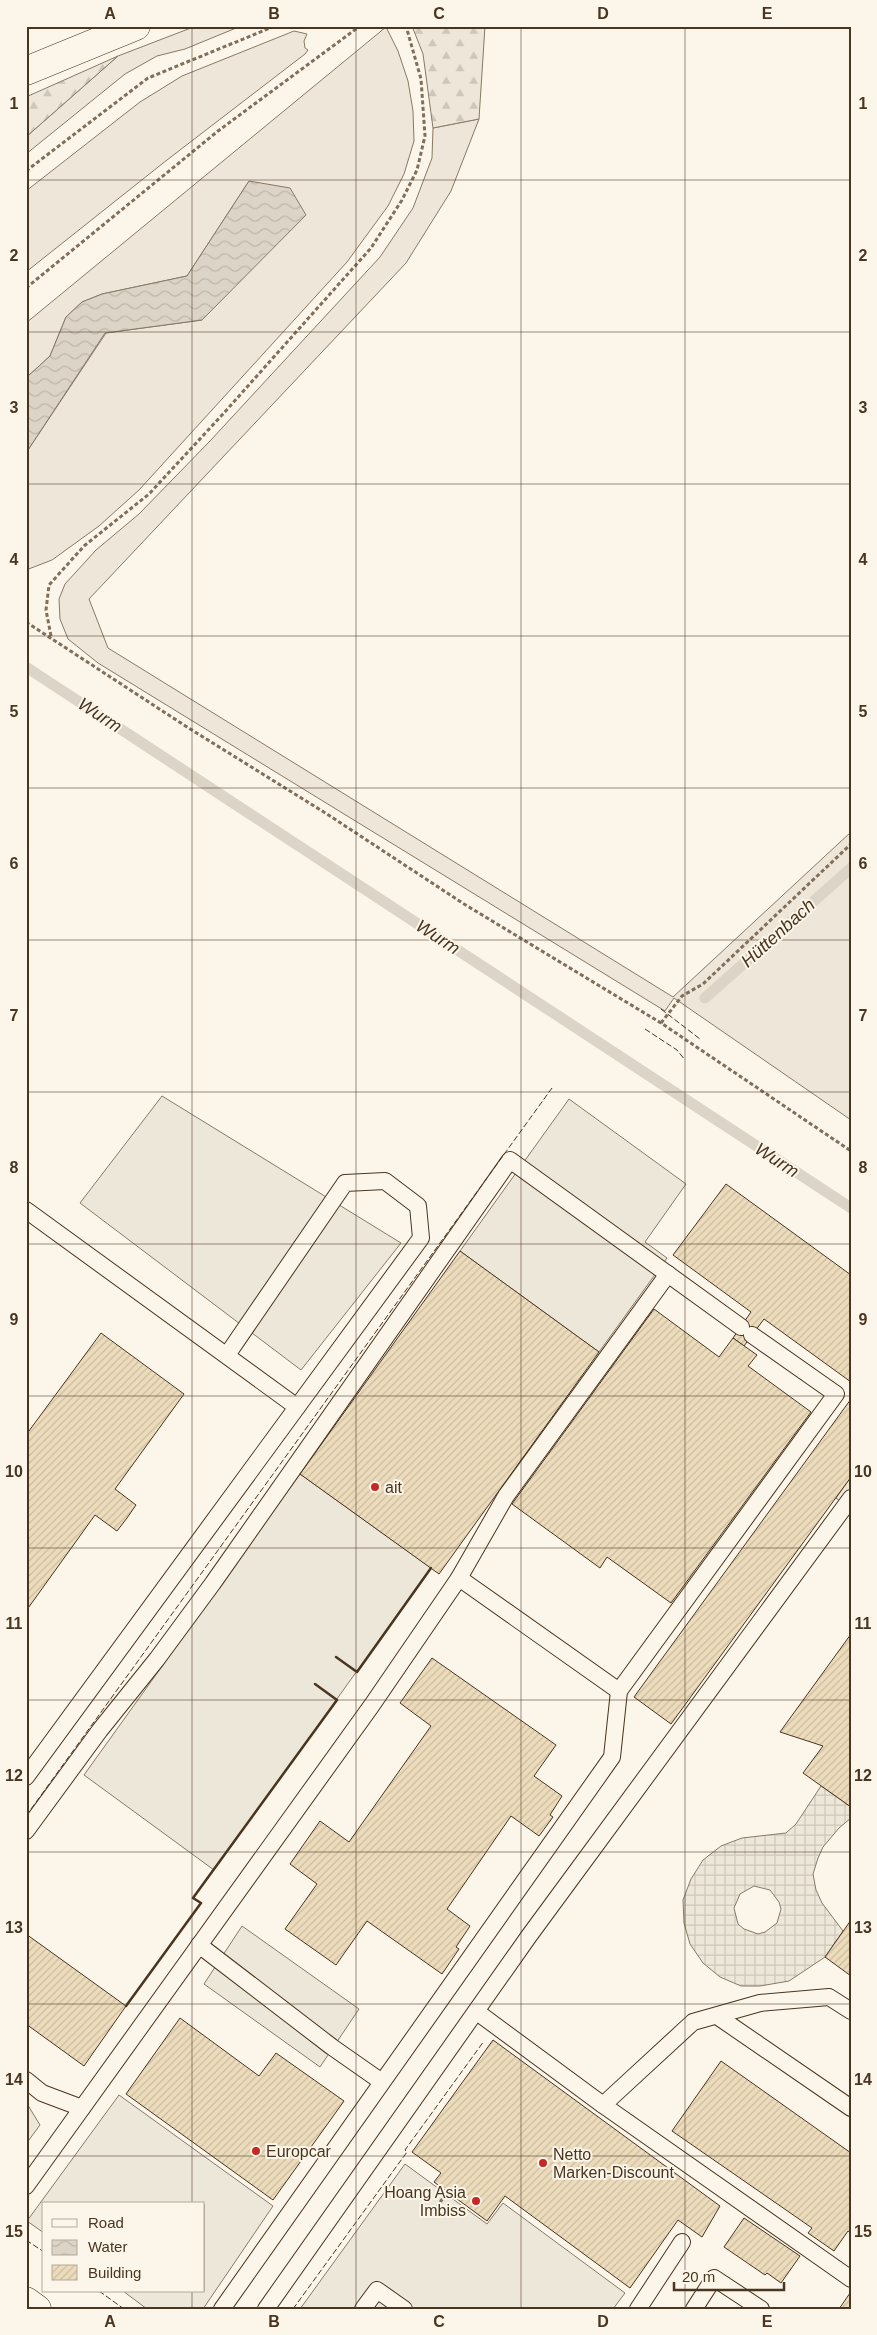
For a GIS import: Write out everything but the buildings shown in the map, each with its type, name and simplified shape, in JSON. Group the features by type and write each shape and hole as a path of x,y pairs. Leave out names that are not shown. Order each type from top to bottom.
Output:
{"main road":[{"path":"26,71 136,26"},
{"path":"26,2301 37,2309"}],"lane":[{"path":"26,1831 100,1730 157,1659 207,1591 510,1160 836,1394 619,1690 612,1757 222,2309"},
{"path":"26,1777 421,1238 418,1206 385,1182 345,1183 227,1355"},
{"path":"26,1210 297,1407"},
{"path":"26,2186 372,1705 459,1578 506,1496 668,1274"},
{"path":"266,2309 529,1936 851,1498"},
{"path":"459,1578 619,1690"},
{"path":"199,1945 332,2047 382,2082"},
{"path":"602,2105 693,2022 760,2003 828,1997 851,2011"},
{"path":"477,2012 602,2105 851,2279"},
{"path":"717,2016 851,2108"},
{"path":"26,2080 42,2093 82,2108"},
{"path":"638,2309 682,2242"},
{"path":"694,2309 714,2278 761,2309"},
{"path":"363,2309 377,2290 404,2309"}],"path":[{"path":"26,171 148,78 275,26"},
{"path":"26,288 218,131 360,26"},
{"path":"51,637 46,610 49,585 84,546 149,494 223,414 372,248 402,200 417,170 425,136 420,79 406,26"},
{"path":"26,622 108,677 327,814 464,904 662,1024 851,1151"},
{"path":"662,1024 682,996 703,984 851,844"},
{"path":"433,2213 447,2192"}],"green space":[{"path":"196,26 241,26 185,49 157,56 125,74 26,154 26,137 118,56"},
{"path":"412,26 485,26 479,119 433,128 423,54"},
{"path":"386,27 398,51 408,81 413,111 414,141 404,174 388,206 347,262 139,490 99,526 52,560 26,570 26,453 106,333 202,320 249,181 187,276 102,294 82,302 66,317 50,356 26,378 26,323"},
{"path":"294,31 307,34 304,41 305,48 308,50 305,54 26,272 26,191 140,102 182,76"},
{"path":"118,56 26,137 26,97"},
{"path":"479,119 451,191 406,263 89,599 108,648 673,997 851,832 851,1120 674,998 665,1011 98,663 68,639 60,619 59,599 65,584 96,550 139,514 210,441 380,257 413,208 432,158 433,128"}],"shaded area":[{"path":"162,1096 401,1243 301,1370 80,1203"},
{"path":"569,1099 686,1184 645,1242 667,1258 599,1352 460,1251"},
{"path":"300,1474 431,1568 214,1870 84,1775"},
{"path":"851,1477 851,1510 836,1498"},
{"path":"821,1786 851,1807 851,1818 839,1828 823,1847 813,1874 816,1890 822,1903 843,1931 825,1957 789,1981 760,1986 741,1986 720,1977 703,1963 690,1944 684,1923 683,1900 691,1879 703,1860 721,1846 742,1838 786,1833 796,1824","holes":["754,1886 770,1890 779,1902 781,1909 777,1923 765,1932 758,1934 744,1929 738,1924 734,1908 740,1894"]},
{"path":"242,1926 359,2009 320,2067 204,1984"},
{"path":"119,2095 273,2206 203,2309 147,2309 124,2292 205,2292 205,2202 42,2202 42,2232 27,2221"},
{"path":"26,2102 40,2125 26,2144"},
{"path":"405,2164 487,2224 503,2203 625,2293 613,2309 300,2309"}],"water":[{"path":"249,181 290,188 306,215 202,320 105,333 26,453 26,378 50,356 66,317 82,302 102,294 187,276"}],"waterway":[{"name":"Wurm","path":"26,667 851,1208"},
{"name":"Hüttenbach","path":"705,998 851,868"}],"fence":[{"path":"661,1009 700,1039"},
{"path":"645,1029 677,1050 685,1060"},
{"path":"26,1816 552,1088"},
{"path":"293,2309 407,2152 405,2150 484,2041"},
{"path":"26,2240 42,2251"},
{"path":"100,2292 124,2309"}],"wall":[{"path":"336,1657 357,1672 431,1568"},
{"path":"126,2006 201,1903 193,1898 337,1700 315,1684"}],"place":[{"name":"ait","path":"375,1487"},
{"name":"Europcar","path":"256,2151"},
{"name":"Netto Marken-Discount","path":"543,2163"},
{"name":"Hoang Asia Imbiss","path":"476,2201"}]}
